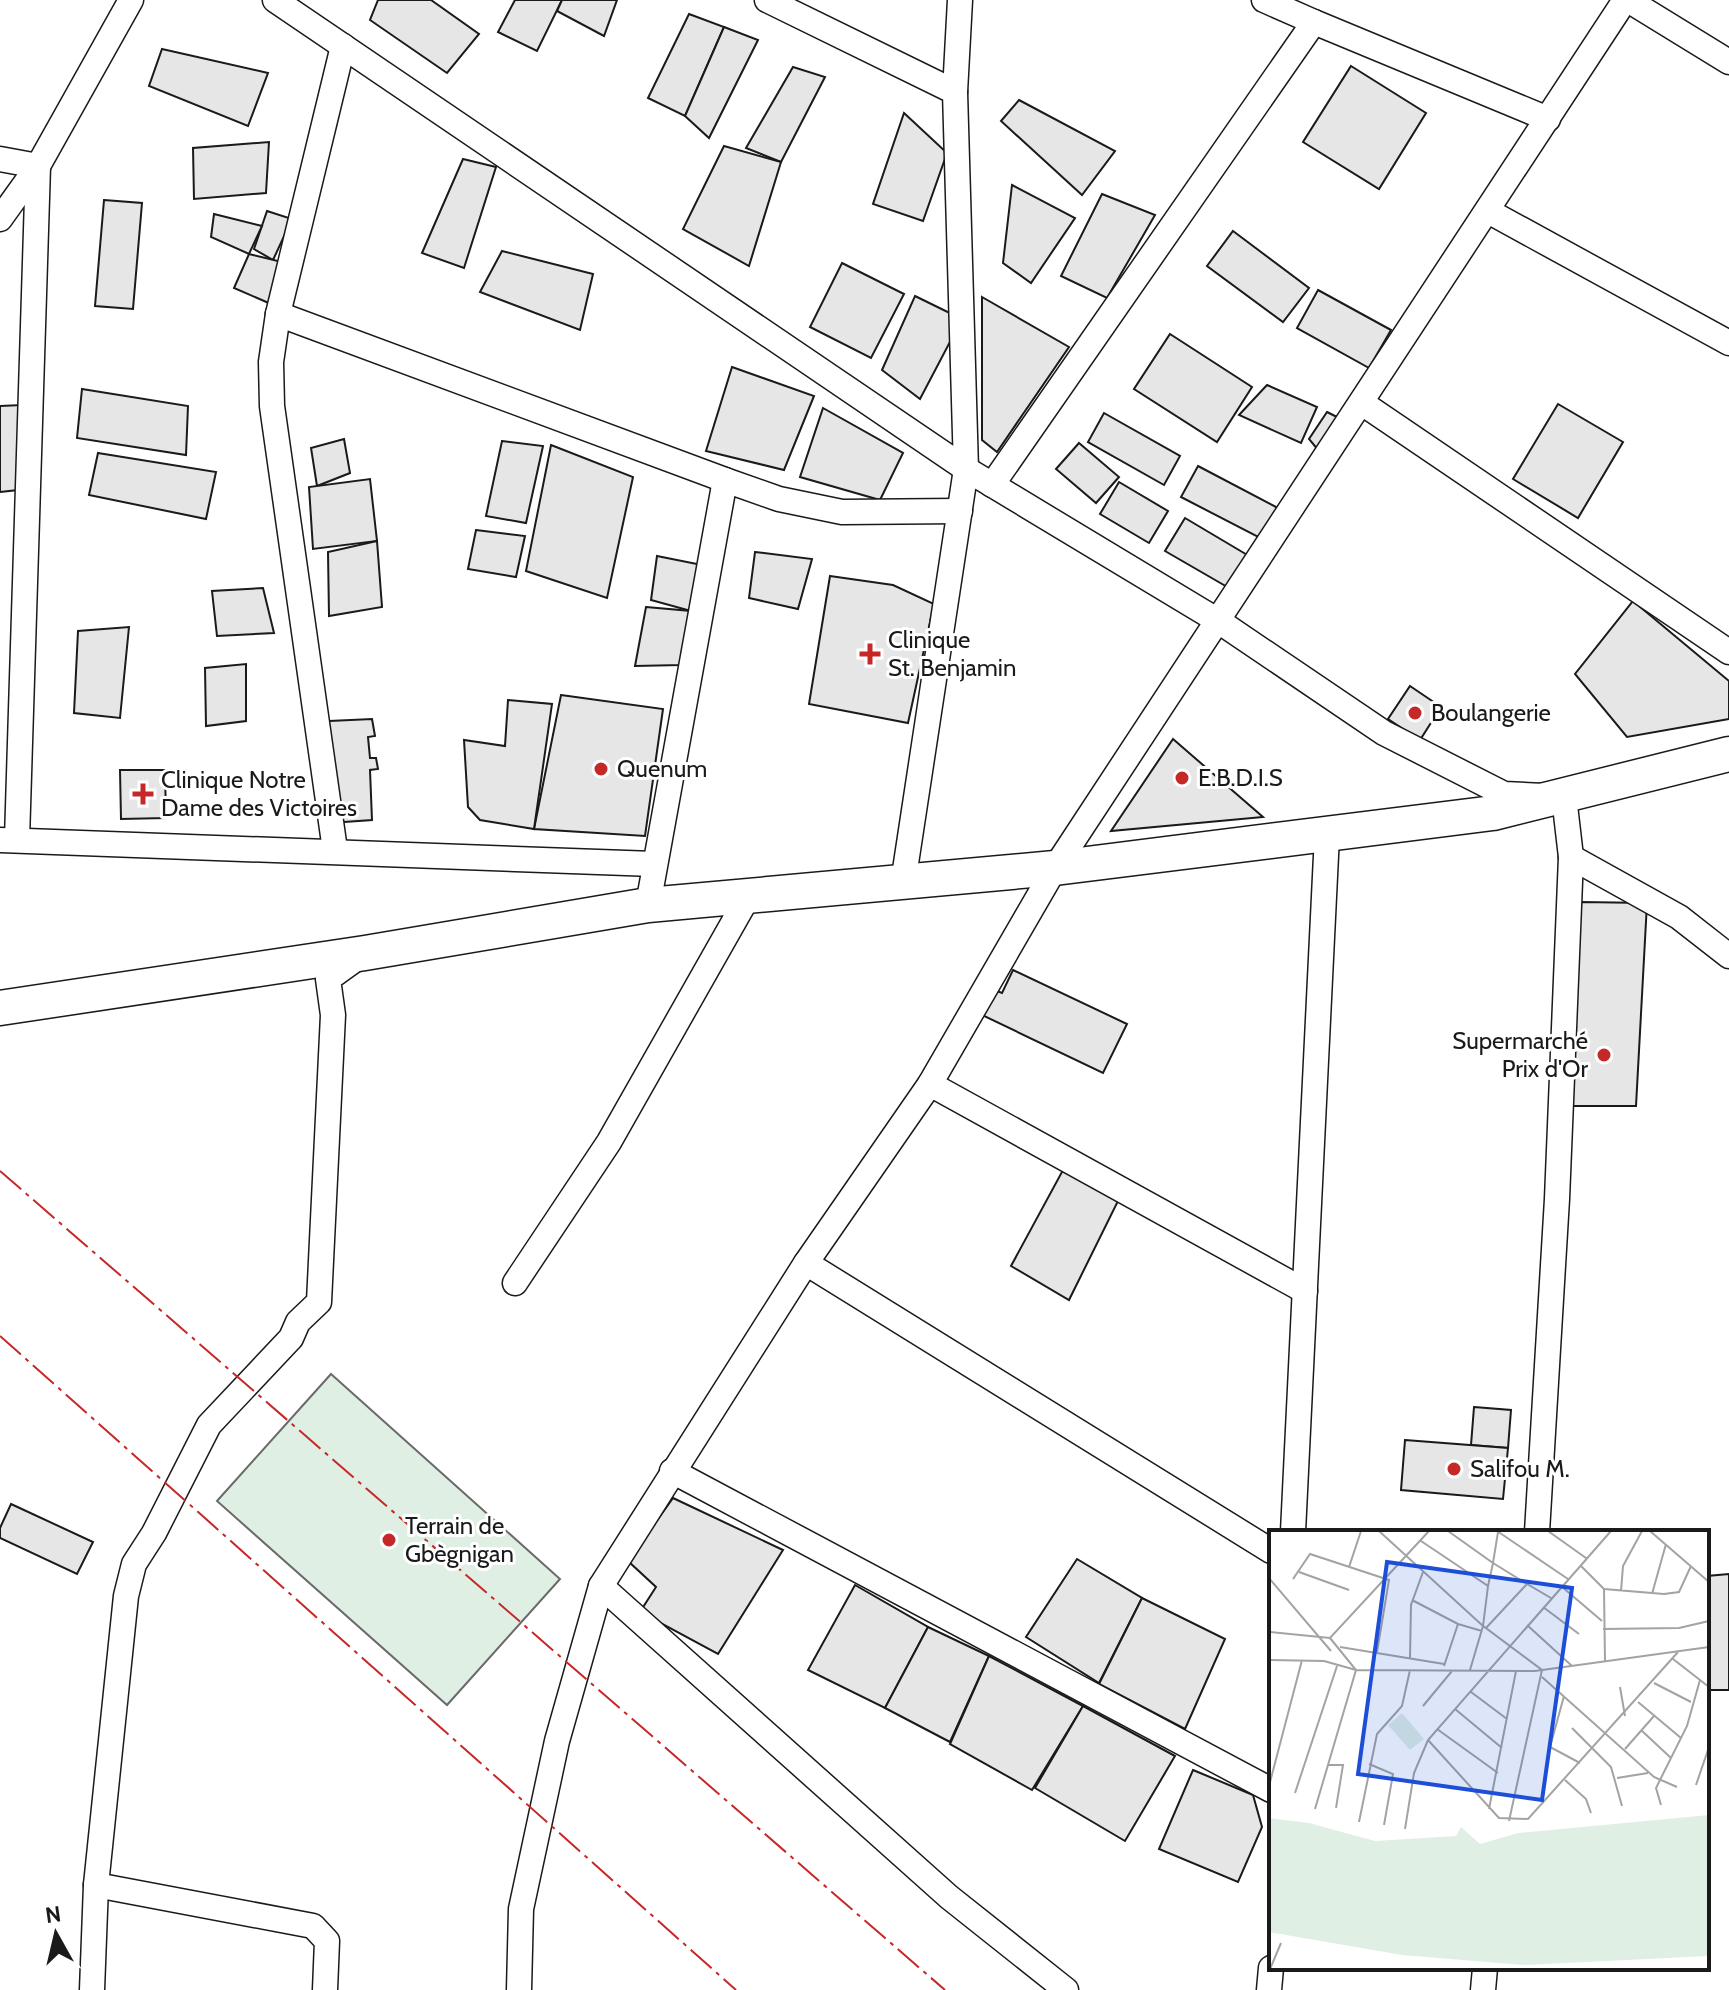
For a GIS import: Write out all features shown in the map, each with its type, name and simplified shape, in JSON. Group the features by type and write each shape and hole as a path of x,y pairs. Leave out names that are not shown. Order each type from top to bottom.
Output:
{"main road":[{"path":"0,1008 365,953 648,905 1055,868 1493,813 1729,754"}],"street":[{"path":"0,219 38,166 131,0"},
{"path":"275,0 966,469 1220,622 1384,733 1504,794 1564,797 1571,857 1557,1199 1537,1530"},
{"path":"767,0 955,92"},
{"path":"903,883 966,469 955,92 960,0"},
{"path":"1264,0 1548,119"},
{"path":"519,1990 521,1909 557,1741 601,1586 672,1471 806,1263 930,1084 1055,868 1220,622 1627,0 1729,62"},
{"path":"992,485 1314,22"},
{"path":"335,850 272,406 271,362 278,314 343,46"},
{"path":"0,159 38,166"},
{"path":"38,166 8,839 654,864"},
{"path":"1488,211 1729,343"},
{"path":"278,314 779,499 842,512 960,511"},
{"path":"1362,403 1729,652"},
{"path":"648,905 725,480"},
{"path":"1293,1530 1327,835"},
{"path":"1571,857 1679,917 1729,956"},
{"path":"515,1283 609,1142 749,895"},
{"path":"92,1990 96,1885 126,1596 134,1564 154,1533 209,1425 291,1338 298,1322 319,1302 333,1015 328,979 365,953"},
{"path":"930,1084 1305,1291"},
{"path":"806,1263 1269,1550"},
{"path":"672,1471 1269,1789"},
{"path":"601,1586 949,1897 1066,1990"},
{"path":"96,1885 313,1926 327,1941 325,1990"},
{"path":"1269,1990 1271,1970"},
{"path":"1483,1990 1485,1970"}],"green space":[{"name":"Terrain de Gbègnigan","path":"331,1374 560,1579 447,1705 217,1501"}],"building":[{"path":"378,0 431,0 479,34 447,73 370,20"},
{"path":"515,0 562,0 537,51 498,32"},
{"path":"562,0 617,0 604,36 557,11"},
{"path":"689,14 724,27 685,116 648,98"},
{"path":"724,27 758,40 709,138 685,116"},
{"path":"162,49 268,73 248,126 149,86"},
{"path":"1351,66 1426,113 1379,189 1303,142"},
{"path":"793,67 825,77 781,162 746,148"},
{"path":"1019,100 1115,151 1082,195 1001,121"},
{"path":"904,113 947,153 923,221 873,204"},
{"path":"269,142 266,193 194,199 193,148"},
{"path":"724,146 781,162 749,266 683,229"},
{"path":"463,159 496,167 464,268 422,253"},
{"path":"1012,185 1075,218 1031,283 1003,263"},
{"path":"1102,194 1155,215 1107,298 1061,276"},
{"path":"104,200 142,203 133,309 95,306"},
{"path":"267,211 292,219 273,260 254,249"},
{"path":"214,214 262,226 249,254 211,237"},
{"path":"1233,231 1309,288 1283,322 1207,266"},
{"path":"502,251 593,274 580,330 480,292"},
{"path":"249,254 282,262 271,304 234,288"},
{"path":"842,263 904,294 871,358 810,327"},
{"path":"1318,290 1391,330 1369,368 1297,328"},
{"path":"915,296 962,319 920,399 882,370"},
{"path":"982,297 1069,347 997,452 982,440"},
{"path":"1170,334 1252,387 1217,442 1134,389"},
{"path":"732,367 814,396 784,470 706,451"},
{"path":"1267,385 1317,407 1301,443 1239,415"},
{"path":"82,389 188,406 186,455 77,438"},
{"path":"1558,404 1623,442 1578,518 1513,479"},
{"path":"22,405 18,490 0,492 0,406"},
{"path":"823,408 903,453 880,500 800,477"},
{"path":"1327,412 1345,421 1323,456 1309,439"},
{"path":"1104,413 1180,456 1164,485 1088,442"},
{"path":"344,439 350,473 317,486 311,448"},
{"path":"502,441 543,446 526,523 486,516"},
{"path":"1079,443 1119,477 1096,503 1056,469"},
{"path":"551,445 633,477 607,598 526,571"},
{"path":"98,453 216,472 206,519 89,495"},
{"path":"1198,466 1280,509 1264,540 1181,497"},
{"path":"370,479 377,541 313,549 309,487"},
{"path":"1119,482 1168,511 1149,543 1100,514"},
{"path":"1185,518 1249,556 1229,588 1165,551"},
{"path":"476,530 525,536 516,577 468,569"},
{"path":"377,541 382,607 329,616 328,552"},
{"path":"755,552 812,559 798,609 749,598"},
{"path":"657,556 702,565 691,611 651,600"},
{"name":"Clinique St. Benjamin","path":"830,576 893,585 934,604 908,723 809,704"},
{"path":"263,588 274,633 217,636 212,591"},
{"path":"1633,601 1729,681 1729,719 1627,737 1575,674"},
{"path":"646,607 691,611 681,665 635,666"},
{"path":"129,627 120,718 74,713 78,631"},
{"path":"246,664 246,721 206,726 205,668"},
{"name":"Boulangerie","path":"1410,686 1441,707 1420,740 1388,719"},
{"name":"Quenum","path":"561,695 663,709 645,836 534,829"},
{"path":"508,700 552,704 534,829 480,820 468,807 464,740 505,746"},
{"path":"372,719 375,736 368,737 370,758 376,758 378,769 370,770 372,820 330,823 317,807 308,722"},
{"name":"E.B.D.I.S","path":"1173,739 1263,817 1111,831"},
{"name":"Clinique Notre Dame des Victoires","path":"120,770 165,770 166,818 121,819"},
{"name":"Supermarché Prix d'Or","path":"1581,902 1647,903 1636,1106 1569,1106"},
{"path":"1013,970 1127,1024 1103,1073 980,1014 992,989 1002,993"},
{"path":"1063,1170 1118,1201 1069,1300 1011,1266"},
{"path":"1474,1407 1511,1410 1508,1448 1471,1445"},
{"name":"Salifou M.","path":"1405,1440 1508,1448 1503,1499 1401,1490"},
{"path":"673,1498 783,1550 718,1654 640,1612 656,1587 628,1561"},
{"path":"11,1504 93,1542 77,1574 0,1538 0,1528"},
{"path":"1077,1559 1142,1598 1099,1683 1026,1637"},
{"path":"1729,1574 1729,1690 1709,1690 1709,1576"},
{"path":"855,1585 928,1627 885,1708 808,1670"},
{"path":"1142,1598 1225,1639 1185,1729 1099,1684"},
{"path":"928,1627 989,1656 950,1742 885,1708"},
{"path":"989,1656 1083,1706 1032,1790 950,1744"},
{"path":"1083,1706 1175,1756 1125,1841 1035,1788"},
{"path":"1193,1770 1253,1795 1262,1827 1238,1882 1159,1849"}],"power":[{"path":"0,1171 945,1990"},
{"path":"0,1336 736,1990"}],"place":[{"name":"Clinique St. Benjamin","path":"870,654"},
{"name":"Boulangerie","path":"1415,713"},
{"name":"Quenum","path":"601,769"},
{"name":"E.B.D.I.S","path":"1182,778"},
{"name":"Clinique Notre Dame des Victoires","path":"143,794"},
{"name":"Supermarché Prix d'Or","path":"1604,1055"},
{"name":"Salifou M.","path":"1454,1469"},
{"name":"Terrain de Gbègnigan","path":"389,1540"}]}
